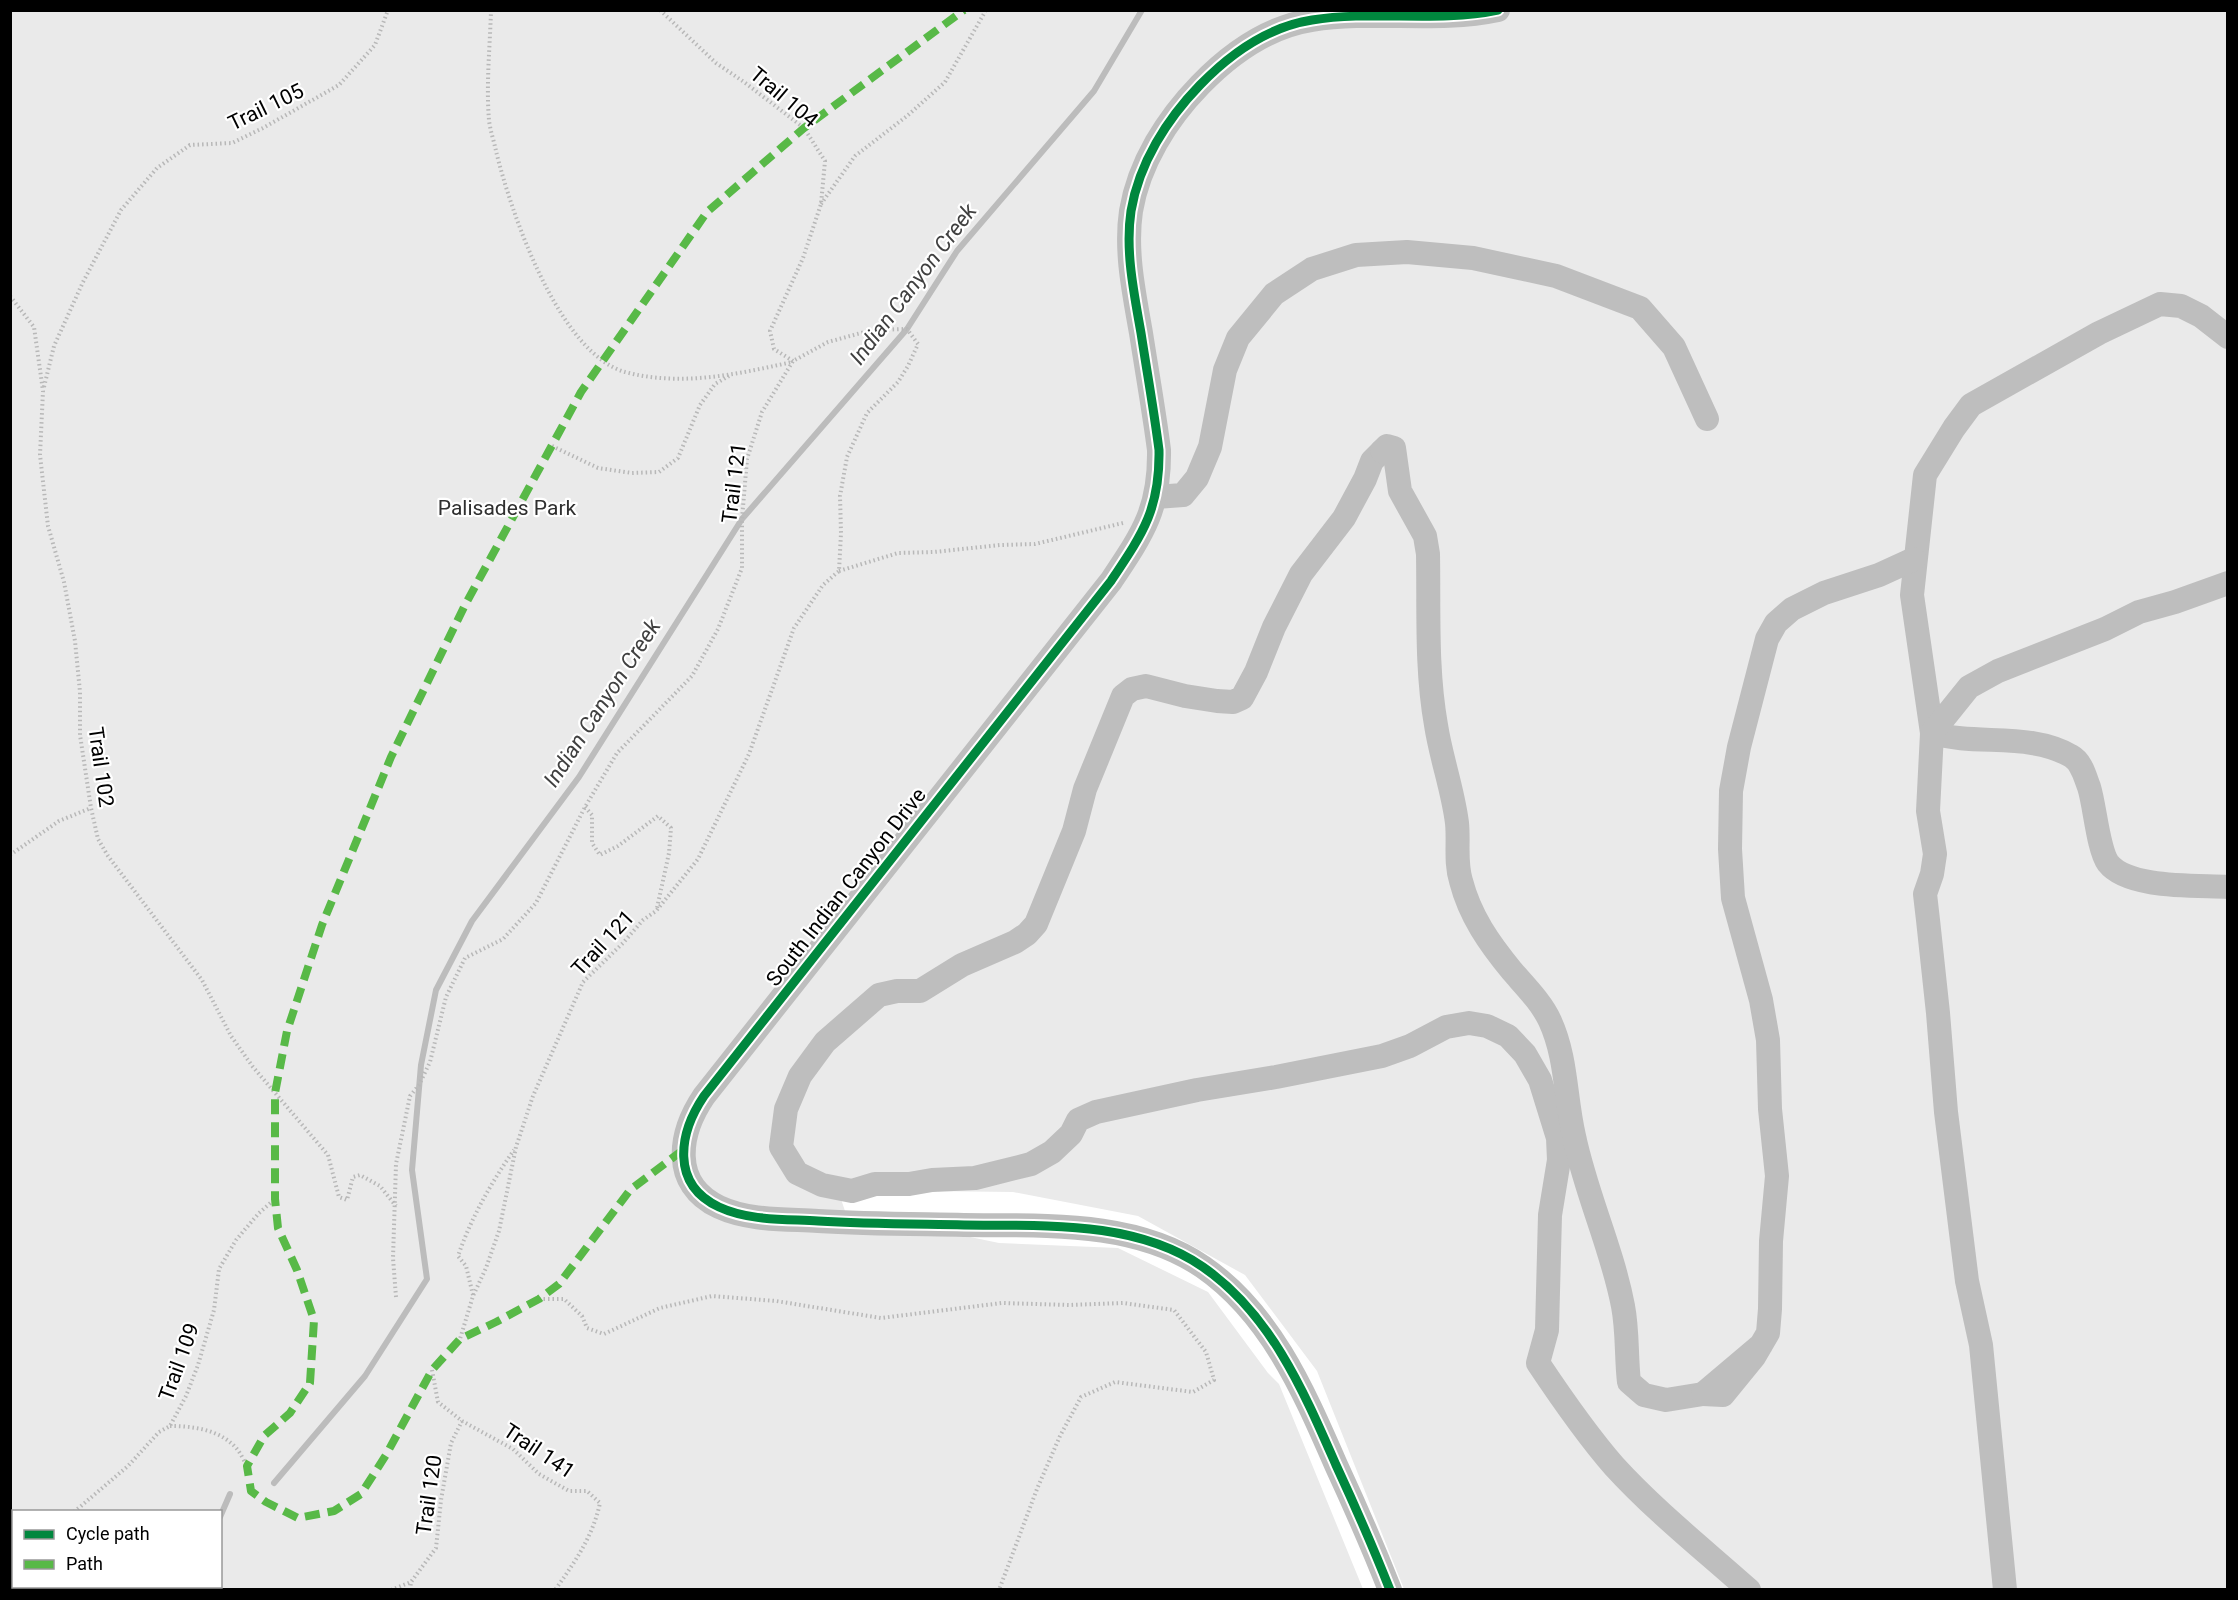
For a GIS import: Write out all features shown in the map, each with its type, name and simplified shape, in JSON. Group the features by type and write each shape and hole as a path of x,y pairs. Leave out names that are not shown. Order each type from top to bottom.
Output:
{"street":[{"name":"South Indian Canyon Drive","path":"1390,1590 1304,1391 1282,1352 1252,1312 1233,1292 1193,1260 1136,1237 1095,1231 1033,1226 833,1222 740,1214 719,1207 708,1200 691,1182 683,1150 685,1134 694,1110 704,1096 1070,631 1112,581 1141,536 1153,508 1160,474 1160,450 1131,271 1130,222 1138,182 1165,128 1186,100 1214,71 1256,39 1288,25 1346,17 1445,18 1498,10"},
{"path":"1153,508 1183,495 1197,478 1210,447 1225,370 1238,338 1274,294 1312,269 1356,255 1407,252 1473,258 1556,276 1640,308 1674,346 1707,419"},
{"path":"2005,1590 1982,1346 1967,1281 1946,1112 1925,894 1935,854 1928,811 1932,733 1912,594 1914,559 1925,476 1971,405 2099,333 2160,304 2181,306 2201,316 2228,337"},
{"path":"1749,1590 1671,1523 1615,1466 1573,1416 1538,1363 1546,1330 1550,1215 1559,1160 1558,1138 1540,1080 1525,1054 1508,1036 1487,1026 1469,1023 1446,1027 1410,1046 1382,1056 1197,1090 1096,1112 1078,1120 1071,1134 1052,1152 1031,1164 975,1178 932,1180 909,1184 875,1184 852,1191 822,1185 797,1173 781,1147 786,1109 800,1076 825,1042 879,996 897,991 920,991 962,965 1015,942 1027,934 1036,924 1074,831 1085,789 1123,696 1132,689 1146,686 1217,701 1233,702 1242,698 1301,574 1344,518 1372,461 1389,455 1400,491 1425,536 1428,554 1432,698 1457,824 1460,878 1469,909 1482,932 1531,993 1550,1021 1566,1077 1574,1136 1593,1208 1616,1276 1628,1343 1629,1382 1644,1395 1666,1400 1703,1394 1723,1395 1754,1357 1768,1333 1771,1241 1777,1176 1770,1109 1768,1040 1761,1000 1733,898 1730,849 1731,791 1738,747 1767,639 1776,623 1792,609 1824,593 1879,575 1914,559"},
{"path":"1932,733 1969,687 1998,671 2105,629 2139,612 2228,583"},
{"path":"1932,733 1970,741 2018,741 2049,746 2074,757 2084,772 2108,863 2122,874 2139,880 2228,887"}],"path":[{"path":"491,10 489,121 505,188 531,259 566,322 603,362 625,372 659,378 698,379 793,361 828,342 872,330 907,329 918,344 898,382 867,413 847,457 840,496 841,533 838,571 898,553 1035,544 1098,528 1153,508"},
{"path":"821,204 855,156 907,116 945,82 986,10"},
{"path":"10,296 34,327 43,391"},
{"path":"552,446 598,468 632,473 659,472 678,458 700,405 715,384 732,374"},
{"path":"585,807 592,815 592,843 600,855 618,846 658,816 670,828 669,853 656,911"},
{"path":"10,855 59,821 91,808"},
{"path":"473,1296 466,1266 458,1256 465,1235 492,1180 516,1146"},
{"path":"539,1299 564,1299 582,1316 587,1328 604,1334 660,1308 712,1296 776,1301 881,1318 1002,1303 1069,1305 1123,1303 1174,1310 1206,1353 1214,1380 1193,1392 1115,1382 1081,1397 1036,1489 999,1590"},
{"path":"170,1426 194,1426 220,1436 237,1449 246,1466"},
{"path":"391,1590 411,1582 410,1590"}],"green space":[{"name":"Palisades Park","path":"11,11 2227,11 2227,1589 1404,1589 1317,1371 1245,1275 1138,1216 1013,1192 838,1190 845,1211 999,1243 1118,1248 1208,1292 1268,1373 1279,1384 1363,1589 11,1589"}],"waterway":[{"name":"Indian Canyon Creek","path":"274,1483 365,1376 427,1279 412,1170 421,1065 436,990 472,921 579,777 742,519 907,329 957,251 1094,91 1142,10"},
{"name":"Indian Canyon Creek","path":"222,1512 230,1494"}],"marked path":[{"path":"683,1150 630,1190 559,1284 539,1299 460,1339 432,1370 386,1455 361,1494 334,1511 298,1518 266,1502 251,1491 247,1466 264,1436 290,1413 310,1383 314,1320 297,1270 278,1228 275,1199 275,1093 287,1031 322,925 391,757 464,607 581,392 707,212 804,128 964,10"}],"cycle path":[{"path":"1390,1590 1311,1410 1283,1356 1267,1331 1248,1308 1227,1286 1203,1267 1176,1252 1148,1241 1118,1233 1088,1229 1025,1225 855,1223 743,1215 719,1207 703,1197 692,1185 686,1172 685,1141 695,1110 704,1096 1111,581 1141,534 1153,505 1159,471 1159,450 1131,272 1129,226 1135,193 1148,159 1176,112 1200,85 1237,52 1265,35 1296,23 1335,17 1452,16 1498,10"}]}
